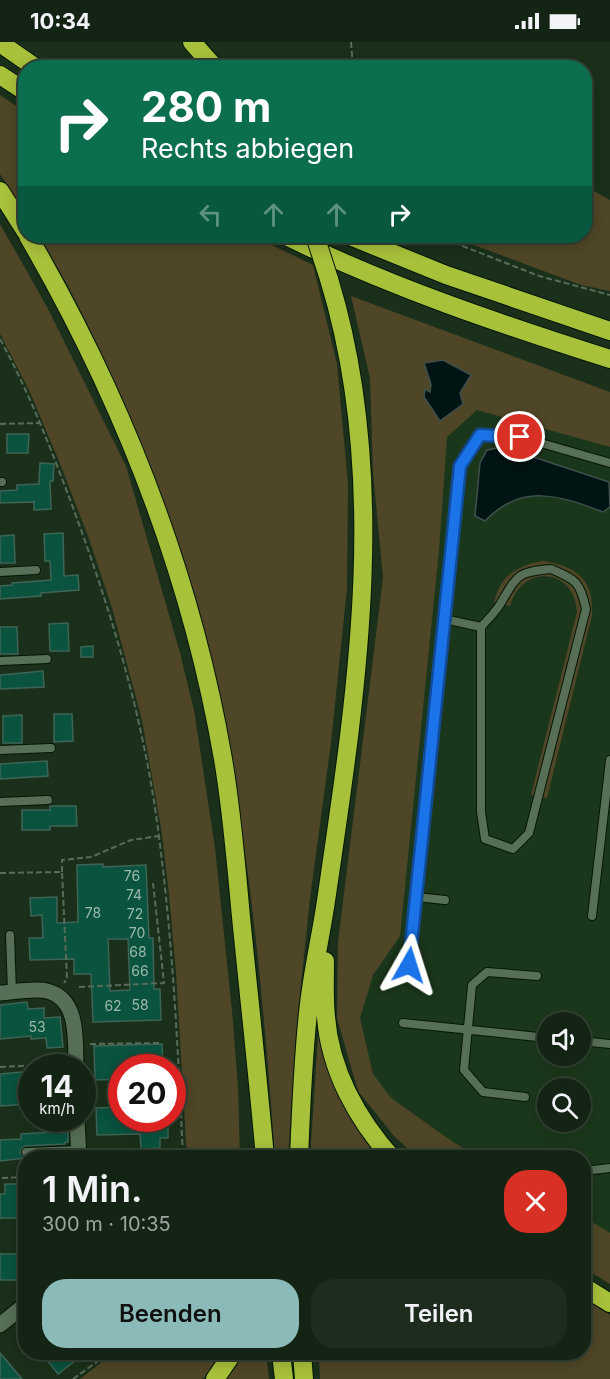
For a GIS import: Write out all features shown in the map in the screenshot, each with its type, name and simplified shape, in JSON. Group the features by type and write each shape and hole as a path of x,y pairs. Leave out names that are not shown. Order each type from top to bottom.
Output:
{"highway":[{"path":"192,42 209,60"},
{"path":"0,43 24,60"},
{"path":"0,75 18,87"},
{"path":"0,191 18,220"},
{"path":"32,243 70,310 117,409 146,479 193,623 223,758 233,827 264,1150"},
{"path":"301,243 436,299 610,359"},
{"path":"299,1150 309,1003 326,902 358,656 363,540 362,474 352,368 339,311 317,243"},
{"path":"367,243 446,275 610,331"},
{"path":"326,902 326,1017 331,1047 339,1072 363,1121 386,1150"},
{"path":"591,1291 610,1303"},
{"path":"215,1379 228,1360"},
{"path":"282,1360 284,1379"}],"street":[{"path":"6,993 46,990 65,1001 73,1017 75,1054"},
{"path":"78,1132 79,1150"},
{"path":"0,1325 18,1310"}],"lane":[{"path":"409,965 460,466 480,435 520,437 610,463"},
{"path":"550,568 572,579 582,590 586,609 536,807 529,833 513,849 485,839 481,812 480,627 501,603 512,582 528,571 550,568"},
{"path":"0,572 36,570"},
{"path":"444,619 480,627"},
{"path":"0,661 46,659"},
{"path":"0,750 51,748"},
{"path":"592,916 606,834 610,760"},
{"path":"0,802 48,800"},
{"path":"416,897 445,900"},
{"path":"6,993 10,935"},
{"path":"525,1097 483,1092 464,1070 472,985 487,972 537,976"},
{"path":"403,1023 537,1037"},
{"path":"591,1042 610,1044"},
{"path":"591,1170 610,1168"}],"path":[{"path":"351,42 352,60"},
{"path":"455,243 539,276 610,295"},
{"path":"0,339 39,423 84,537 118,642 139,721 159,836 173,974 183,1150"},
{"path":"0,424 39,423"},
{"path":"57,996 67,978 62,860 91,857 131,840 159,836"},
{"path":"0,873 62,872"},
{"path":"79,987 164,983 153,884"},
{"path":"75,1045 159,1042"},
{"path":"0,1066 18,1066"},
{"path":"2,1178 18,1177"},
{"path":"74,1379 100,1360"}],"shaded area":[{"path":"0,95 18,107 18,202 0,174"},
{"path":"592,190 610,200 610,291 581,285 469,243 592,243"},
{"path":"0,224 47,307 126,466 180,653 194,710 215,848 232,1011 240,1150 187,1150 186,1054 181,1054 169,894 162,834 142,720 112,608 88,536 29,390 0,334"},
{"path":"43,243 267,243 313,265 337,364 348,484 347,588 331,743 310,898 296,1033 289,1150 274,1150 261,988 248,875 231,763 197,605 167,514 133,424 61,274"},
{"path":"351,296 610,392 610,447 477,410 447,437 439,550 400,936 373,975 360,1018 373,1074 391,1098 467,1150 409,1150 394,1136 358,1091 337,1018 338,942 383,578 373,472 370,378"},
{"path":"443,360 471,375 460,393 463,404 440,421 424,397 425,389 430,392 431,384 424,363"},
{"path":"474,403 610,440 610,1239 591,1227 591,1150 462,1150 375,1098 348,1015 410,475"},
{"path":"503,447 609,482 610,507 603,512 556,497 541,496 512,501 485,521 475,516 480,463 487,450"},
{"path":"543,561 565,566 581,576 590,592 592,603 592,615 547,798 531,795 577,612 574,597 567,586 558,579 547,576 536,577 525,583 516,592 510,606 494,603 500,586 511,573 526,565"},
{"path":"319,1021 350,1110 374,1150 311,1150"},
{"path":"591,1221 610,1233 610,1284 591,1272"},
{"path":"591,1303 610,1315 610,1379 320,1379 319,1360 591,1360"},
{"path":"105,1360 218,1360 208,1375 202,1379 80,1379"},
{"path":"235,1360 267,1360 269,1379 223,1379"}],"building":[{"path":"7,434 29,434 28,453 7,453"},
{"path":"40,463 54,464 53,481 50,481 51,509 34,510 34,502 0,503 0,491 17,490 17,485 39,484"},
{"path":"63,533 64,576 78,575 79,590 0,599 0,586 51,580 50,561 45,561 44,534"},
{"path":"14,535 15,563 0,563 0,536"},
{"path":"68,623 69,651 50,651 49,624"},
{"path":"0,627 17,627 18,654 0,654"},
{"path":"93,646 93,657 81,657 81,647"},
{"path":"43,671 44,687 0,689 0,675"},
{"path":"54,714 72,714 73,741 54,742"},
{"path":"22,715 22,743 3,743 3,716"},
{"path":"47,761 48,776 0,779 0,764"},
{"path":"50,806 76,806 77,826 50,826 50,830 22,830 22,810 50,810"},
{"path":"103,864 103,867 146,865 149,938 153,938 154,989 160,989 161,1020 93,1022 91,974 74,974 74,959 30,960 29,938 43,938 42,915 31,916 30,898 57,897 57,923 78,922 77,865","holes":["108,939 128,939 130,990 110,991"]},
{"path":"27,1002 28,1009 44,1008 44,1018 60,1017 63,1047 47,1048 46,1038 31,1039 31,1036 0,1039 0,1005"},
{"path":"162,1044 162,1054 108,1054 108,1080 96,1080 94,1046"},
{"path":"18,1072 18,1105 0,1106 0,1074"},
{"path":"96,1108 108,1108 108,1132 168,1132 168,1138 160,1138 160,1148 141,1149 140,1134 97,1135"},
{"path":"68,1132 68,1142 65,1144 25,1146 18,1150 18,1159 0,1161 0,1140 21,1139 21,1134"},
{"path":"5,1184 18,1184 18,1218 0,1218 0,1194 5,1194"},
{"path":"0,1254 18,1254 18,1280 0,1280"},
{"path":"0,1353 22,1379 0,1379"},
{"path":"47,1360 76,1360 58,1374"}],"route":[{"path":"409,965 460,466 480,435 520,437"}]}
